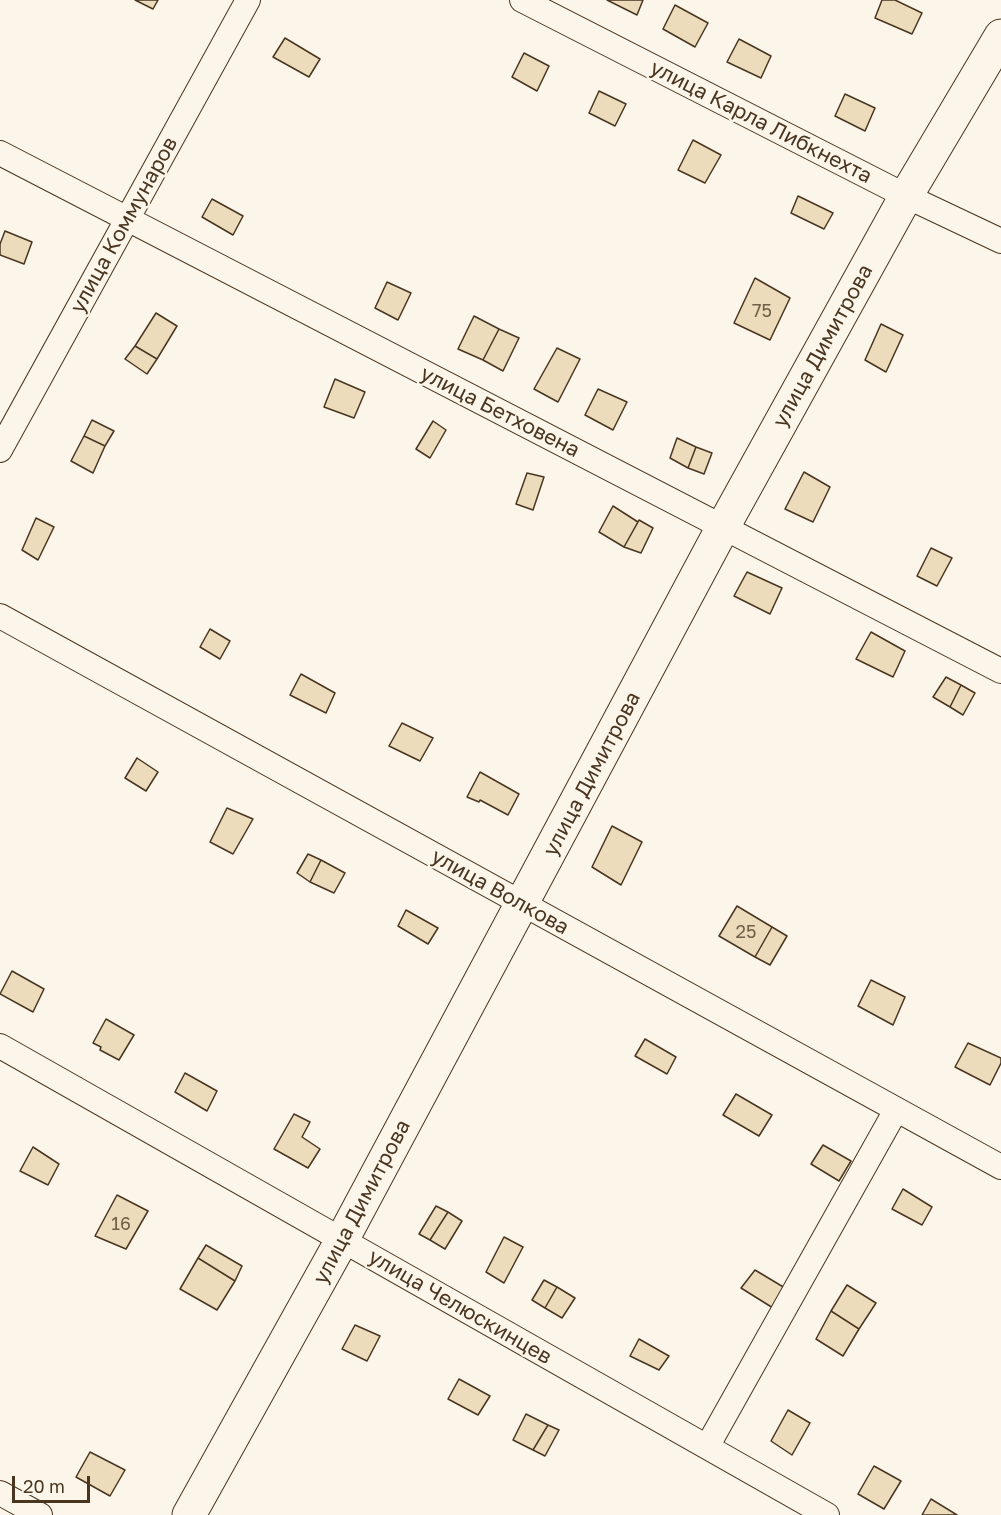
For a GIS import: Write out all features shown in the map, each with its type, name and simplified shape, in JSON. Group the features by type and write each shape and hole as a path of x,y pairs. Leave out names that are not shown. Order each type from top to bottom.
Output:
{"street":[{"name":"улица Коммунаров","path":"0,450 248,0"},
{"name":"улица Карла Либкнехта","path":"522,0 1001,241"},
{"name":"улица Димитрова","path":"189,1515 342,1240 723,527 906,195 1001,36"},
{"name":"улица Бетховена","path":"0,153 1001,671"},
{"name":"улица Волкова","path":"0,616 1001,1167"},
{"name":"улица Челюскинцев","path":"0,1046 707,1447 819,1513"},
{"path":"707,1447 896,1110"},
{"path":"0,1493 40,1515"}],"building":[{"path":"135,0 158,0 153,9"},
{"path":"607,0 643,0 637,15"},
{"path":"882,0 895,0 922,13 912,34 875,18"},
{"path":"675,5 708,23 695,47 663,29"},
{"path":"285,38 320,59 309,77 273,57"},
{"path":"739,39 771,56 761,78 727,62"},
{"path":"524,53 549,66 537,91 512,77"},
{"path":"599,91 626,104 615,126 589,113"},
{"path":"845,94 875,108 865,131 835,116"},
{"path":"693,140 721,155 705,183 678,170"},
{"path":"798,196 833,213 824,229 791,213"},
{"path":"212,199 243,216 233,235 202,217"},
{"path":"5,231 32,242 24,264 0,255 0,244"},
{"path":"755,278 790,298 770,340 734,323"},
{"path":"387,282 411,293 398,320 375,308"},
{"path":"156,313 177,326 157,359 135,346"},
{"path":"474,316 499,329 483,360 458,349"},
{"path":"881,324 903,335 886,372 865,360"},
{"path":"499,329 519,338 503,371 483,360"},
{"path":"135,346 157,359 147,374 125,359"},
{"path":"557,348 580,359 558,402 534,389"},
{"path":"335,379 365,392 354,418 324,407"},
{"path":"598,389 627,402 613,430 585,415"},
{"path":"92,420 114,431 105,446 84,436"},
{"path":"433,421 446,430 430,458 416,449"},
{"path":"84,436 105,446 93,473 71,461"},
{"path":"677,438 696,447 688,468 670,458"},
{"path":"696,447 712,453 704,474 688,468"},
{"path":"804,472 830,487 813,522 785,509"},
{"path":"527,473 544,477 533,510 516,504"},
{"path":"613,506 638,522 624,547 599,532"},
{"path":"36,518 54,527 38,560 22,550"},
{"path":"639,520 653,528 641,553 624,547"},
{"path":"931,548 952,558 937,586 917,576"},
{"path":"747,572 782,588 770,614 734,596"},
{"path":"210,629 230,641 220,659 200,647"},
{"path":"871,632 905,651 893,677 856,659"},
{"path":"301,674 335,693 326,713 290,695"},
{"path":"946,677 961,685 950,707 933,697"},
{"path":"961,685 975,693 963,715 950,707"},
{"path":"402,723 433,738 420,761 389,746"},
{"path":"137,758 158,772 146,791 125,778"},
{"path":"480,772 519,794 508,815 480,800 479,802 467,797"},
{"path":"227,808 253,819 233,854 210,842"},
{"path":"612,826 642,842 621,885 592,867"},
{"path":"308,854 321,860 310,882 297,873"},
{"path":"321,860 345,873 334,893 310,882"},
{"path":"737,906 772,927 755,957 719,936"},
{"path":"406,910 438,928 428,944 398,926"},
{"path":"772,927 787,936 770,965 755,957"},
{"path":"12,971 44,989 33,1012 0,994"},
{"path":"871,980 905,997 893,1025 858,1006"},
{"path":"106,1019 134,1035 119,1060 100,1050 101,1047 93,1043"},
{"path":"645,1039 676,1057 667,1074 635,1056"},
{"path":"968,1043 1001,1058 1001,1063 990,1085 955,1067"},
{"path":"185,1073 217,1091 207,1111 175,1092"},
{"path":"736,1094 772,1115 759,1136 723,1115"},
{"path":"294,1114 310,1122 302,1137 320,1149 308,1168 274,1149"},
{"path":"823,1145 851,1161 839,1181 811,1164"},
{"path":"33,1147 59,1164 48,1185 20,1171"},
{"path":"903,1189 932,1207 922,1225 892,1209"},
{"path":"117,1195 148,1211 126,1249 95,1236"},
{"path":"436,1206 448,1212 430,1240 419,1234"},
{"path":"448,1212 462,1221 445,1249 430,1240"},
{"path":"504,1237 523,1247 504,1283 486,1272"},
{"path":"206,1245 242,1266 235,1281 198,1258"},
{"path":"198,1258 235,1281 217,1310 180,1289"},
{"path":"755,1270 785,1288 773,1308 741,1288"},
{"path":"544,1280 557,1287 545,1308 532,1300"},
{"path":"847,1285 876,1303 859,1329 831,1311"},
{"path":"557,1287 575,1298 562,1318 545,1308"},
{"path":"831,1311 859,1329 843,1356 816,1339"},
{"path":"355,1325 380,1336 367,1361 342,1349"},
{"path":"639,1339 669,1356 659,1370 630,1356"},
{"path":"459,1379 490,1396 478,1415 448,1399"},
{"path":"788,1410 810,1423 792,1455 771,1441"},
{"path":"526,1414 548,1425 533,1450 513,1440"},
{"path":"548,1425 559,1430 545,1456 533,1450"},
{"path":"90,1452 125,1470 110,1496 76,1477"},
{"path":"874,1466 901,1481 884,1509 858,1494"},
{"path":"931,1499 957,1515 922,1515"}]}
